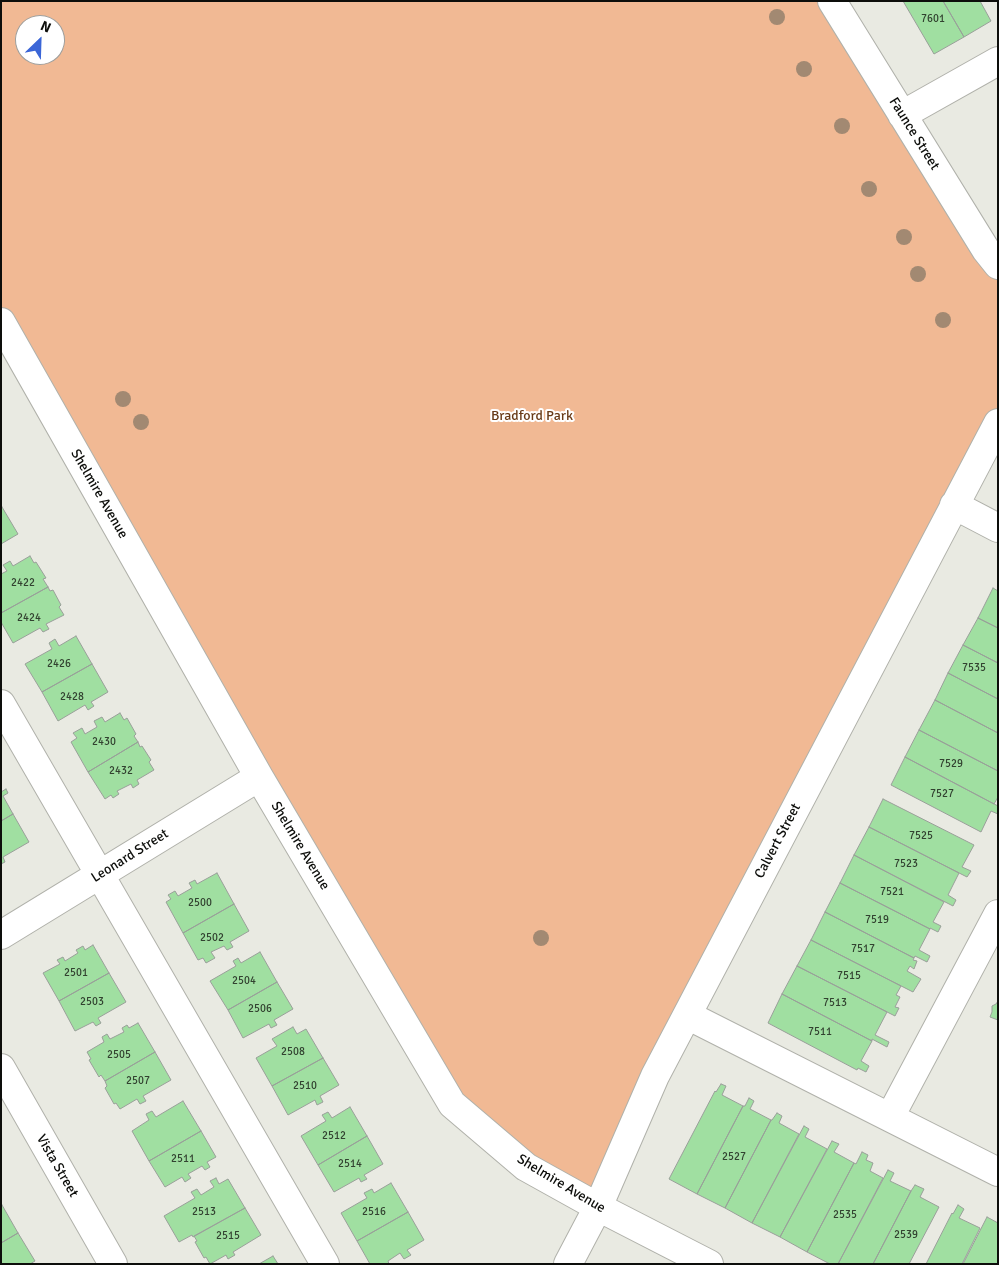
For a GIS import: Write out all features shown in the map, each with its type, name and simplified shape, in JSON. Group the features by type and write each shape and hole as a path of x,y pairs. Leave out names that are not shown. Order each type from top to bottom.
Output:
{"street":[{"name":"Faunce Street","path":"832,1 986,250 998,265"},
{"path":"902,115 998,61"},
{"name":"Shelmire Avenue","path":"1,322 259,777 452,1104 526,1167 598,1207 709,1264"},
{"name":"Calvert Street","path":"568,1264 598,1207 655,1076 686,1015 998,422"},
{"path":"954,505 998,528"},
{"path":"1,704 325,1264"},
{"name":"Leonard Street","path":"1,935 259,777"},
{"path":"890,1117 998,914"},
{"path":"686,1015 998,1172"},
{"name":"Vista Street","path":"1,1068 113,1264"}],"green space":[{"name":"Bradford Park","path":"1,1 832,1 998,265 998,423 598,1207 452,1104 1,322"}],"building":[{"path":"903,1 943,1 964,37 934,54"},
{"path":"943,1 980,1 991,21 964,37"},
{"path":"1,508 18,534 1,544"},
{"path":"30,556 46,578 43,579 48,587 1,613 1,574 7,571 3,565 10,561 13,566"},
{"path":"48,587 50,591 53,590 64,615 46,624 49,629 43,632 40,628 13,643 1,622 1,613"},
{"path":"993,588 998,591 998,628 978,618"},
{"path":"978,618 998,628 998,663 963,645"},
{"path":"76,636 92,664 42,692 25,664 52,649 49,643 55,639 59,646"},
{"path":"963,645 998,663 998,699 948,673"},
{"path":"92,664 108,692 91,702 94,706 88,710 85,705 58,721 42,692"},
{"path":"948,673 998,699 998,733 935,700"},
{"path":"935,700 998,733 998,771 919,730"},
{"path":"120,713 124,720 127,718 136,734 134,736 138,742 88,772 71,742 77,738 73,733 82,728 85,734 97,727 94,721 102,717 105,722"},
{"path":"919,730 998,771 998,797 994,804 905,757"},
{"path":"138,742 151,760 149,762 154,770 137,780 139,784 133,788 131,784 117,791 119,794 113,798 111,795 105,799 88,772"},
{"path":"905,757 998,806 998,814 991,811 981,832 891,785"},
{"path":"6,789 8,793 3,796 13,814 1,821 1,792"},
{"path":"883,799 974,845 962,867 971,871 967,877 869,827"},
{"path":"13,814 29,842 3,857 5,862 1,864 1,821"},
{"path":"869,827 959,873 948,895 956,900 953,906 854,855"},
{"path":"854,855 944,902 933,922 941,926 938,932 840,883"},
{"path":"217,873 234,904 183,933 166,902 171,899 168,895 175,891 178,896 192,888 189,883 195,880 197,884"},
{"path":"840,883 930,929 919,950 930,956 927,962 915,956 914,958 825,912"},
{"path":"234,904 249,931 230,942 233,947 227,950 224,946 211,952 215,958 206,963 203,958 198,960 183,933"},
{"path":"825,912 914,958 913,960 917,961 914,969 910,966 907,971 921,979 913,992 811,940"},
{"path":"811,940 901,986 896,995 900,997 895,1007 899,1008 895,1016 797,966"},
{"path":"93,945 109,973 59,1001 43,973 60,964 57,960 63,957 65,961 78,953 76,950 83,946 85,950"},
{"path":"260,952 277,982 228,1010 210,981 236,966 233,961 238,958 241,963"},
{"path":"797,966 887,1012 875,1035 889,1042 887,1047 782,994"},
{"path":"109,973 126,1002 98,1018 101,1023 96,1026 93,1022 75,1031 59,1001"},
{"path":"277,982 293,1009 274,1020 277,1025 271,1028 269,1024 243,1038 228,1010"},
{"path":"782,994 872,1041 861,1061 869,1066 866,1072 858,1068 857,1070 768,1023"},
{"path":"998,1001 998,1020 990,1017 992,1006"},
{"path":"138,1023 155,1052 105,1081 101,1075 99,1077 89,1060 91,1059 87,1052 104,1042 102,1037 107,1034 110,1039 124,1032 122,1028 127,1025 129,1028"},
{"path":"293,1027 297,1034 306,1029 323,1058 272,1086 256,1058 277,1046 272,1039"},
{"path":"155,1052 171,1080 143,1096 146,1101 140,1104 137,1099 120,1109 116,1103 114,1104 105,1088 107,1086 105,1081"},
{"path":"323,1058 339,1085 320,1096 323,1102 317,1105 315,1100 288,1115 272,1086"},
{"path":"721,1084 726,1086 722,1095 743,1106 697,1194 669,1179 715,1091"},
{"path":"749,1098 754,1101 750,1109 771,1120 725,1208 697,1194"},
{"path":"183,1101 201,1131 149,1161 132,1131 149,1120 146,1114 152,1111 156,1117"},
{"path":"350,1107 367,1136 318,1165 301,1136 326,1121 322,1115 328,1112 332,1118"},
{"path":"777,1113 782,1116 779,1123 799,1134 752,1223 725,1208 771,1120"},
{"path":"804,1126 809,1129 805,1137 827,1149 780,1237 752,1223"},
{"path":"201,1131 216,1157 207,1162 210,1167 205,1170 202,1166 188,1174 191,1178 185,1182 182,1177 165,1187 149,1161"},
{"path":"367,1136 383,1164 364,1175 367,1179 361,1182 359,1178 334,1192 318,1165"},
{"path":"832,1141 839,1144 834,1152 854,1163 807,1252 780,1237"},
{"path":"862,1152 868,1155 866,1160 873,1163 870,1171 883,1178 838,1264 830,1264 807,1252 854,1163 856,1164"},
{"path":"888,1170 894,1173 890,1181 911,1191 873,1264 838,1264"},
{"path":"216,1178 219,1184 228,1179 245,1208 193,1237 192,1235 179,1242 164,1216 195,1198 191,1192 197,1189 201,1195 214,1187 210,1181"},
{"path":"391,1183 408,1212 357,1241 341,1213 367,1198 364,1193 372,1189 374,1193"},
{"path":"915,1185 924,1189 920,1197 939,1207 909,1264 873,1264 911,1191"},
{"path":"958,1205 964,1209 959,1218 980,1228 962,1264 926,1264 952,1213"},
{"path":"1,1206 18,1233 1,1243"},
{"path":"245,1208 261,1235 233,1252 235,1255 228,1259 226,1255 210,1264 206,1257 204,1258 195,1242 197,1241 194,1236"},
{"path":"408,1212 424,1240 407,1250 411,1255 404,1259 400,1253 388,1261 389,1264 370,1264 357,1241"},
{"path":"987,1217 998,1223 998,1264 963,1264"},
{"path":"18,1233 35,1261 30,1264 1,1264 1,1243"},
{"path":"273,1256 278,1264 259,1264"}]}
